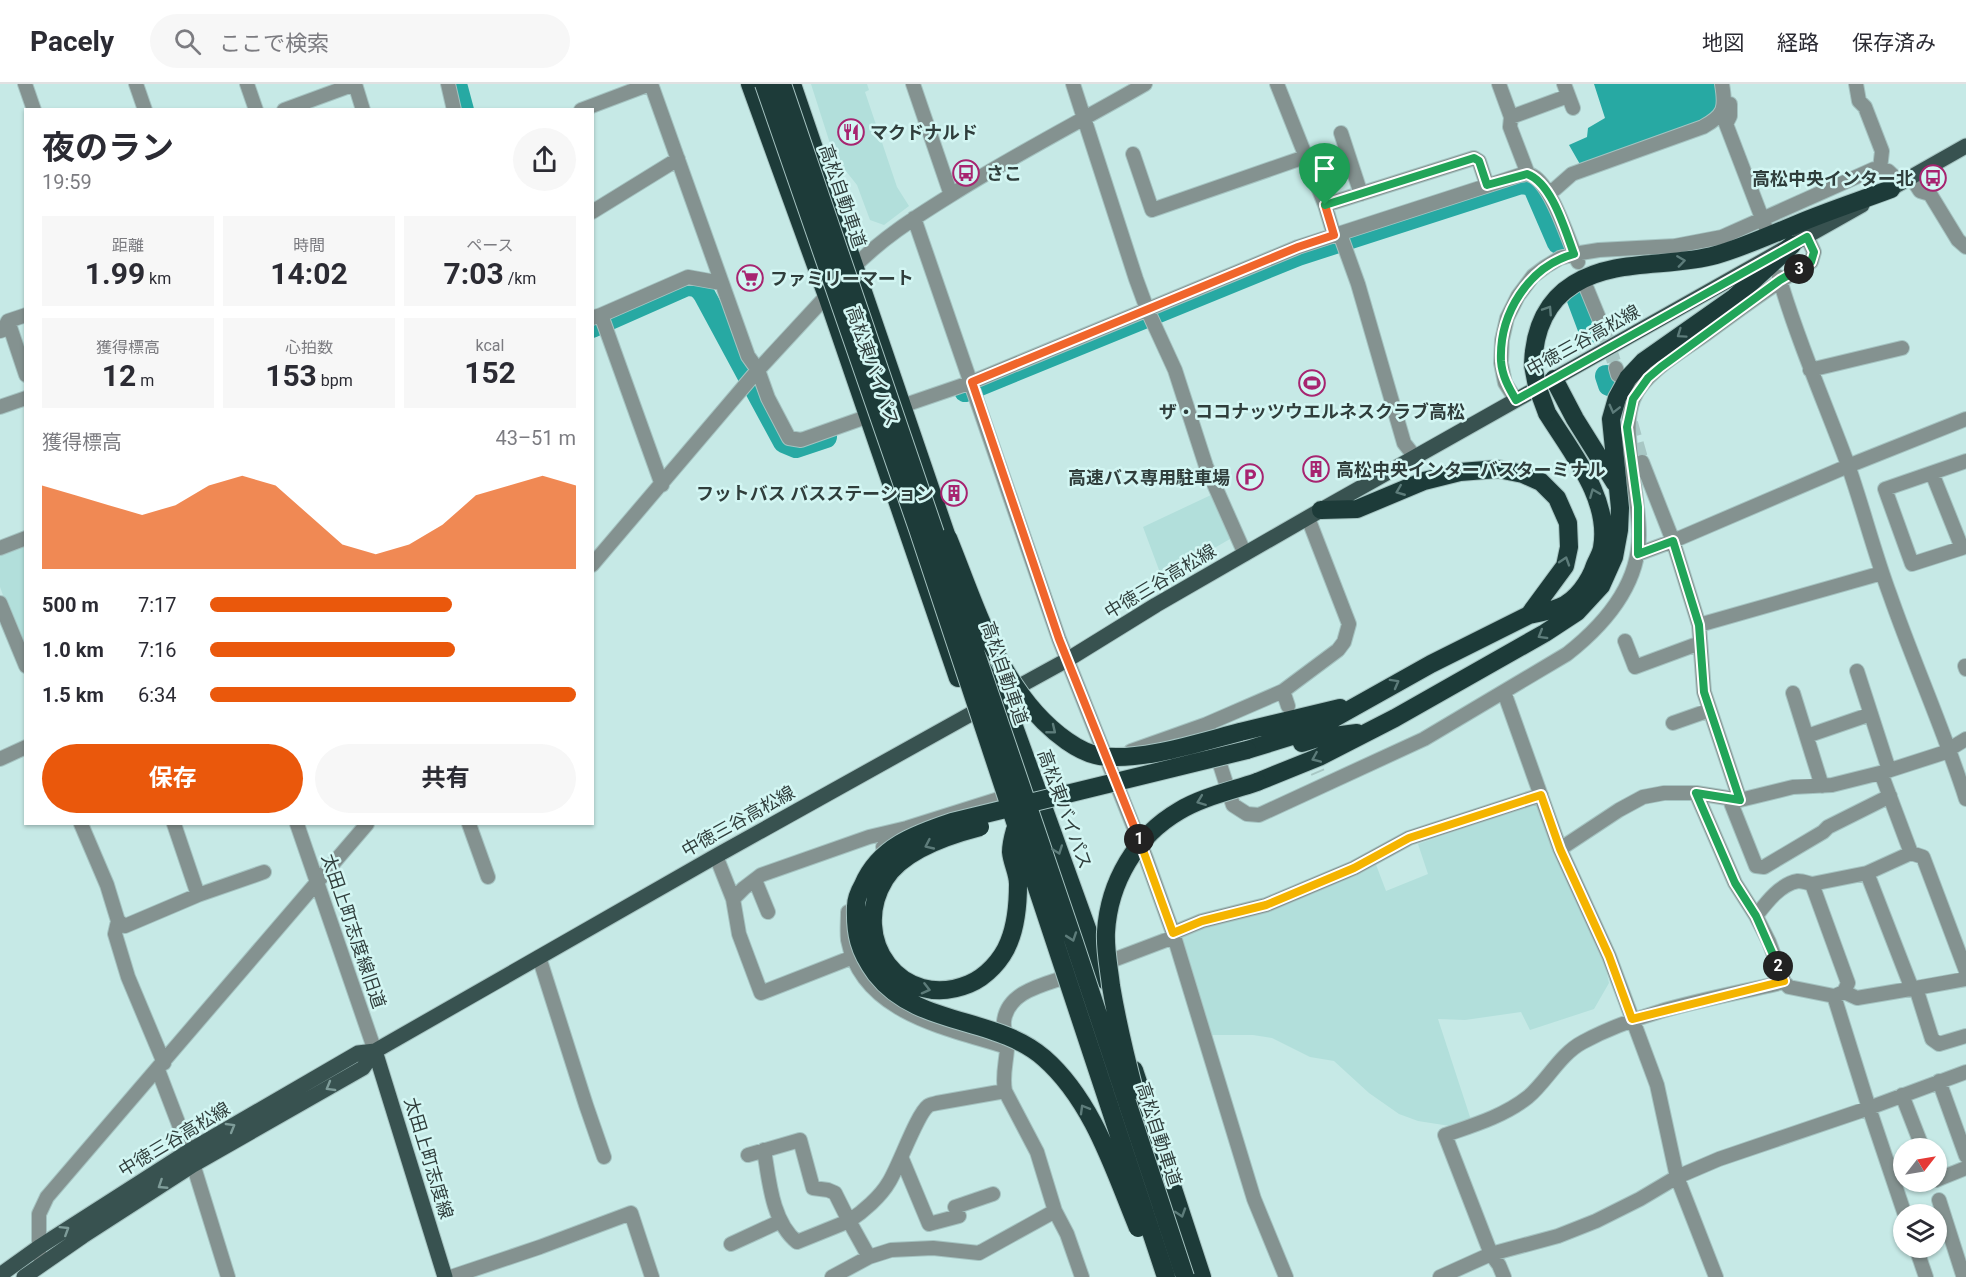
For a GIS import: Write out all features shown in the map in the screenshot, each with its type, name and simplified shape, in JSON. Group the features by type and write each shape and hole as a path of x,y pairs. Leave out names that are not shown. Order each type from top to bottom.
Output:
{"highway":[{"name":"高松東バイパス","path":"750,84 827,296 971,714 1158,1277"},
{"name":"高松自動車道","path":"764,84 918,529 1166,1277"},
{"name":"高松自動車道","path":"783,84 1185,1277"},
{"name":"高松東バイパス","path":"792,84 1002,696 1100,965 1202,1277"},
{"path":"1015,825 1011,852 1018,882 1014,928 1001,958 976,981 945,992 923,990 897,975 879,953 872,928 874,902 886,877 902,861 924,847 957,833 1248,755 1315,729 1431,664 1529,615 1562,607 1582,590 1594,570 1602,548 1603,526 1598,503 1588,480 1547,413 1537,386 1533,365 1533,346 1539,325 1549,307 1562,293 1575,283 1593,275 1623,267 1715,256 1901,183"},
{"path":"1133,1123 1136,1096 1120,1038 1106,956 1106,931 1115,888 1133,852 1161,823 1180,810 1201,800 1257,782 1319,757 1436,695 1545,633 1577,612 1601,586 1614,557 1619,530 1619,489 1611,419 1617,398 1628,378 1644,361 1735,297 1799,241"},
{"path":"876,356 985,630 1028,705 1048,728 1078,748 1100,756 1133,755 1166,750 1357,705"},
{"path":"1554,379 1575,419 1619,489"},
{"path":"1315,514 1357,509 1424,481 1460,472 1498,469 1523,474 1541,482 1557,498 1561,506 1568,523 1569,547 1565,566 1529,615"},
{"path":"1158,1277 1101,1138 1070,1086 1044,1058 1019,1040 951,1019 914,1004 886,986 864,958 855,928 856,899 868,872 888,850 917,834 952,822 1318,738 1368,731"}],"main road":[{"name":"中徳三谷高松線","path":"0,1275 39,1247 191,1158 363,1068 375,1051 716,856 1067,660 1245,554 1966,146"},
{"name":"太田上町志度線","path":"375,1051 445,1277"},
{"name":"中徳三谷高松線","path":"24,1277 191,1158"}],"street":[{"path":"25,84 33,108"},
{"path":"136,84 144,108"},
{"path":"247,84 255,108"},
{"path":"289,108 355,84 362,108"},
{"path":"448,84 454,108"},
{"path":"586,108 650,84 748,356 789,438 801,440 869,416"},
{"path":"913,84 951,195"},
{"path":"1073,84 1108,196 1149,314 1175,370 1206,465 1245,554"},
{"path":"594,563 757,372 855,266 894,231 1037,144 1145,84"},
{"path":"1277,84 1305,158 1358,284 1404,443 1415,457"},
{"path":"1499,84 1511,117 1510,127 1527,174 1540,181 1548,191 1576,258"},
{"path":"1548,191 1554,189 1572,174 1715,121 1723,112 1725,101 1722,84"},
{"path":"1727,84 1730,93 1730,116 1726,124 1764,223"},
{"path":"1856,84 1859,101 1865,107 1882,152 1880,169"},
{"path":"1511,117 1568,96"},
{"path":"1341,133 1361,194"},
{"path":"1133,154 1152,210 1305,158"},
{"path":"1325,205 1474,158 1479,161 1487,185"},
{"path":"594,211 678,159"},
{"path":"1516,400 1505,383 1501,363 1502,340 1507,318 1518,296 1533,276 1560,258 1576,258 1599,250 1675,246 1722,237 1764,223 1863,173 1880,169 1888,171 1901,183 1930,194 1958,240 1966,247"},
{"path":"902,406 973,386 1149,314 1298,247 1339,238 1487,185 1527,174"},
{"path":"914,218 1067,660 1146,858 1174,935 1254,1199 1286,1277"},
{"path":"1208,724 1233,805 1247,814 1259,815 1320,779 1424,739 1567,654 1597,629 1608,616 1634,570 1638,554 1638,507 1627,427 1633,399 1648,378 1661,367 1780,279 1811,262 1814,252 1799,241"},
{"path":"662,485 600,319 688,277 721,283"},
{"path":"1780,279 1810,370 1850,472 1882,573 1923,685 1950,748 1966,799"},
{"path":"1587,289 1603,328"},
{"path":"24,316 4,326 24,371"},
{"path":"1810,370 1902,348"},
{"path":"0,406 24,399"},
{"path":"1638,554 1850,472 1966,419"},
{"path":"1932,473 1962,548 1912,564 1885,489 1966,461"},
{"path":"1642,462 1673,541 1699,625 1704,692 1756,866 1764,867 1828,827 1890,796"},
{"path":"1107,759 1208,724 1283,691 1338,650 1344,642 1348,624 1315,514"},
{"path":"0,548 24,539"},
{"path":"1699,625 1882,573"},
{"path":"0,603 24,661"},
{"path":"1625,641 1635,667 1700,643"},
{"path":"1857,671 1871,714 1890,796 1911,853"},
{"path":"1283,691 1288,706"},
{"path":"1504,692 1560,849 1609,956 1657,1085 1677,1177 1716,1277"},
{"path":"1793,693 1822,786"},
{"path":"1673,723 1710,710"},
{"path":"1807,736 1871,714"},
{"path":"1560,849 1643,797 1664,793 1696,793 1735,799 1793,787 1832,785 1885,772 1943,753 1966,739"},
{"path":"0,759 24,748"},
{"path":"1696,793 1735,883 1756,916 1784,981 1790,987 1857,998 1966,979"},
{"path":"1082,1277 1067,1234 1055,1211 1038,1152 1005,1091 1002,1078 1007,1047 1004,1020 1008,1008 1016,997 1174,935 1202,921 1266,905 1354,868 1409,838 1541,795"},
{"path":"733,899 761,875 869,837 907,828 999,799"},
{"path":"81,825 107,885 118,921 115,934 128,977 161,1066 228,1277"},
{"path":"174,825 198,895"},
{"name":"太田上町志度線旧道","path":"297,825 375,1051"},
{"path":"38,1267 39,1214 46,1197 366,825"},
{"path":"469,825 488,878"},
{"path":"907,828 869,860 858,878 848,913 848,939 853,957 865,979 883,998 903,1012 1007,1047"},
{"path":"1756,916 1766,903 1788,885 1799,881 1812,884 1867,873 1911,853 1923,857 1966,971"},
{"path":"716,856 733,899 739,934 761,993 853,957"},
{"path":"118,921 125,926 198,895 264,872"},
{"path":"1867,873 1932,1039 1939,1044 1966,1036"},
{"path":"755,880 768,912"},
{"path":"1812,884 1848,983 1839,994"},
{"path":"539,957 604,1157"},
{"path":"1504,1277 1491,1254 1445,1135 1509,1110 1528,1096 1570,1051 1582,1042 1632,1019 1784,981"},
{"path":"1839,994 1869,1108 1901,1204"},
{"path":"1440,1277 1491,1254 1568,1233 1640,1199 1677,1177 1719,1159 1966,1072"},
{"path":"1939,1081 1966,1156"},
{"path":"764,1150 772,1196 781,1221 797,1242 859,1215 888,1184 919,1117 928,1106 1005,1091"},
{"path":"1902,1095 1919,1138"},
{"path":"748,1155 800,1140 813,1188 835,1193 869,1257"},
{"path":"902,1158 929,1224 959,1216 955,1207 993,1194"},
{"path":"1947,1181 1966,1168"},
{"path":"1938,1192 1962,1275"},
{"path":"834,1277 869,1257 891,1250 933,1248 979,1253 1055,1211"},
{"path":"451,1277 631,1213 652,1277"},
{"path":"731,1244 781,1221"},
{"path":"1919,1258 1926,1277"}],"shaded area":[{"path":"811,84 867,84 869,90 865,92 897,187 909,206 884,225 870,220 857,185 834,156"},
{"path":"1211,495 1222,515 1230,539 1162,578 1143,527"},
{"path":"24,546 24,652 0,587 0,556"},
{"path":"1537,803 1604,961 1609,983 1594,1009 1530,1030 1521,1012 1465,1020 1438,1019 1471,1120 1450,1126 1418,1121 1399,1114 1369,1093 1334,1061 1310,1057 1272,1038 1253,1035 1207,1035 1179,936 1375,862 1386,891 1428,874 1418,844"}],"water":[{"path":"1594,84 1716,84 1718,111 1699,124 1581,166 1569,145 1587,137 1588,128 1605,118"}],"waterway":[{"path":"456,84 462,108"},
{"path":"965,391 1298,255 1521,183 1533,185 1558,243"},
{"path":"594,326 687,285 697,287 704,294 784,442 796,447 826,437"},
{"path":"1578,300 1590,332"},
{"path":"1606,376 1609,385"}],"tunnel":[{"path":"1603,328 1616,368"},
{"path":"1631,423 1642,462"},
{"path":"1309,752 1318,773"}],"place":[{"name":"マクドナルド","path":"851,132"},
{"name":"さこ","path":"966,173"},
{"name":"高松中央インター北","path":"1933,178"},
{"name":"ファミリーマート","path":"750,278"},
{"name":"ザ・ココナッツウエルネスクラブ高松","path":"1312,383"},
{"name":"高松中央インターバスターミナル","path":"1316,469"},
{"name":"高速バス専用駐車場","path":"1250,477"},
{"name":"フットバス バスステーション","path":"954,493"}],"route":[{"path":"1474,158 1479,161 1487,185 1527,174 1540,181 1548,191 1574,254 1560,258 1533,276 1518,296 1507,318 1502,340 1501,363 1505,383 1516,400 1807,237 1814,252 1811,262 1780,280 1648,378 1633,399 1627,427 1638,507 1638,554 1673,541 1699,625 1704,692 1740,800 1696,793 1735,883 1769,942 1784,981 1632,1019 1609,956 1560,849 1541,795 1409,838 1354,868 1266,905 1202,921 1173,933 1146,858 1059,639 972,382 1298,247 1334,235 1325,205 1474,158"}]}
